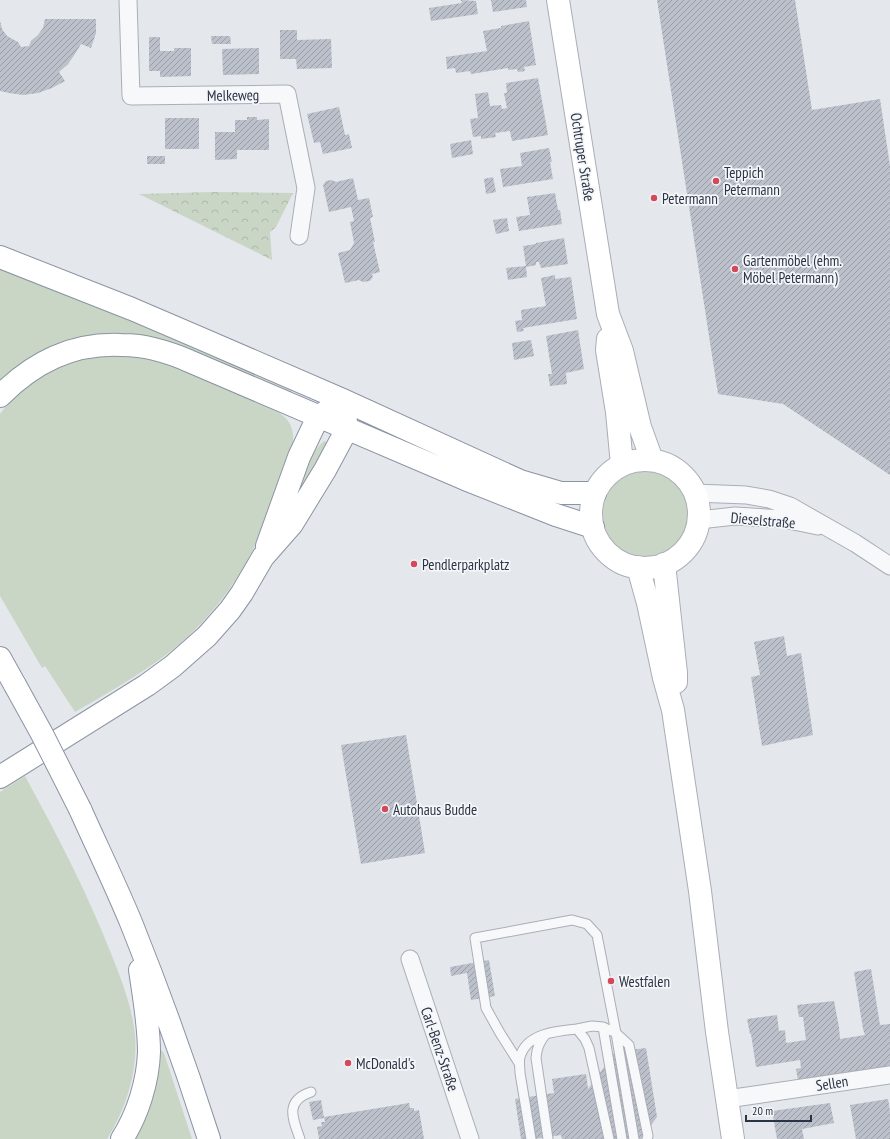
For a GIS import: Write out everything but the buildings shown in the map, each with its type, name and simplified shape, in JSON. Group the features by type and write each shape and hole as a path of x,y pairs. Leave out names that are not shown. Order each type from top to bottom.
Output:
{"main road":[{"name":"Ochtruper Straße","path":"558,0 608,314 607,350 617,412 622,465"},
{"path":"0,257 132,309 342,400 520,481 561,493 595,493"},
{"name":"Ochtruper Straße","path":"608,314 622,351 640,427 652,460"},
{"path":"0,396 28,371 57,355 95,346 134,346 154,349 189,360 318,417 472,482 556,515 593,527"},
{"path":"0,777 148,685 207,636 230,610 242,593 263,557 299,457 318,417 342,400"},
{"path":"263,557 292,524 325,470 347,429 342,400"},
{"path":"638,460 652,460 665,464 678,471 692,486 699,504 699,520 692,540 686,549 672,561 655,567 638,568 622,563 610,555 598,539 593,527 591,511 595,493 605,478 622,465 638,460"},
{"path":"664,564 676,673 673,710"},
{"path":"638,568 648,603 664,678 673,710 700,891 717,1032 733,1139"},
{"path":"0,658 42,734 80,809 131,923 168,1020 209,1139"},
{"path":"122,1139 131,1122 141,1096 147,1070 149,1052 144,993 131,923"}],"street":[{"name":"Melkeweg","path":"128,0 132,96 287,94 306,188 299,236"},
{"name":"Dieselstraße","path":"695,493 746,495 769,499 790,506 855,543 890,566"},
{"name":"Dieselstraße","path":"699,520 735,516 755,517 826,527"},
{"name":"Carl-Benz-Straße","path":"410,959 470,1139"},
{"name":"Sellen","path":"727,1100 890,1075"}],"lane":[{"path":"519,1062 486,1008 475,938 572,920 587,924 596,934 616,1033 634,1139"},
{"path":"531,1139 519,1062 520,1054 526,1045 533,1039 546,1034 592,1026 603,1027 616,1033 629,1045 648,1136 647,1139"},
{"path":"603,1027 622,1139"},
{"path":"577,1029 585,1039 589,1048 609,1139"},
{"path":"546,1034 540,1041 536,1058 548,1139"},
{"path":"300,1139 292,1110 293,1106 301,1096 311,1092"}],"green space":[{"path":"212,192 293,193 276,227 270,232 272,260 139,194"},
{"path":"0,266 93,302 145,327 293,389 291,394 180,345 142,337 105,334 69,340 51,347 16,368 0,383"},
{"path":"98,356 135,357 154,361 181,369 208,380 279,413 290,424 293,435 293,443 292,450 274,500 254,548 245,565 223,598 197,628 167,654 110,692 75,712 45,666 42,668 0,596 0,414 20,393 43,376 56,369 84,359"},
{"path":"324,441 327,442 328,445 299,492 297,492 314,452"},
{"path":"646,471 663,474 677,483 686,497 689,514 686,531 677,545 663,554 646,557 629,554 615,545 606,531 603,514 606,497 615,483 629,474"},
{"path":"25,776 81,884 101,928 126,992 134,1024 135,1062 129,1089 120,1115 107,1139 0,1139 0,792"},
{"path":"161,1050 164,1053 192,1139 132,1139 159,1052"}],"place":[{"name":"Teppich Petermann","path":"716,181"},
{"name":"Petermann","path":"654,198"},
{"name":"Gartenmöbel (ehm. Möbel Petermann)","path":"735,269"},
{"name":"Pendlerparkplatz","path":"414,564"},
{"name":"Autohaus Budde","path":"385,809"},
{"name":"Westfalen","path":"611,981"},
{"name":"McDonald's","path":"348,1063"}]}
